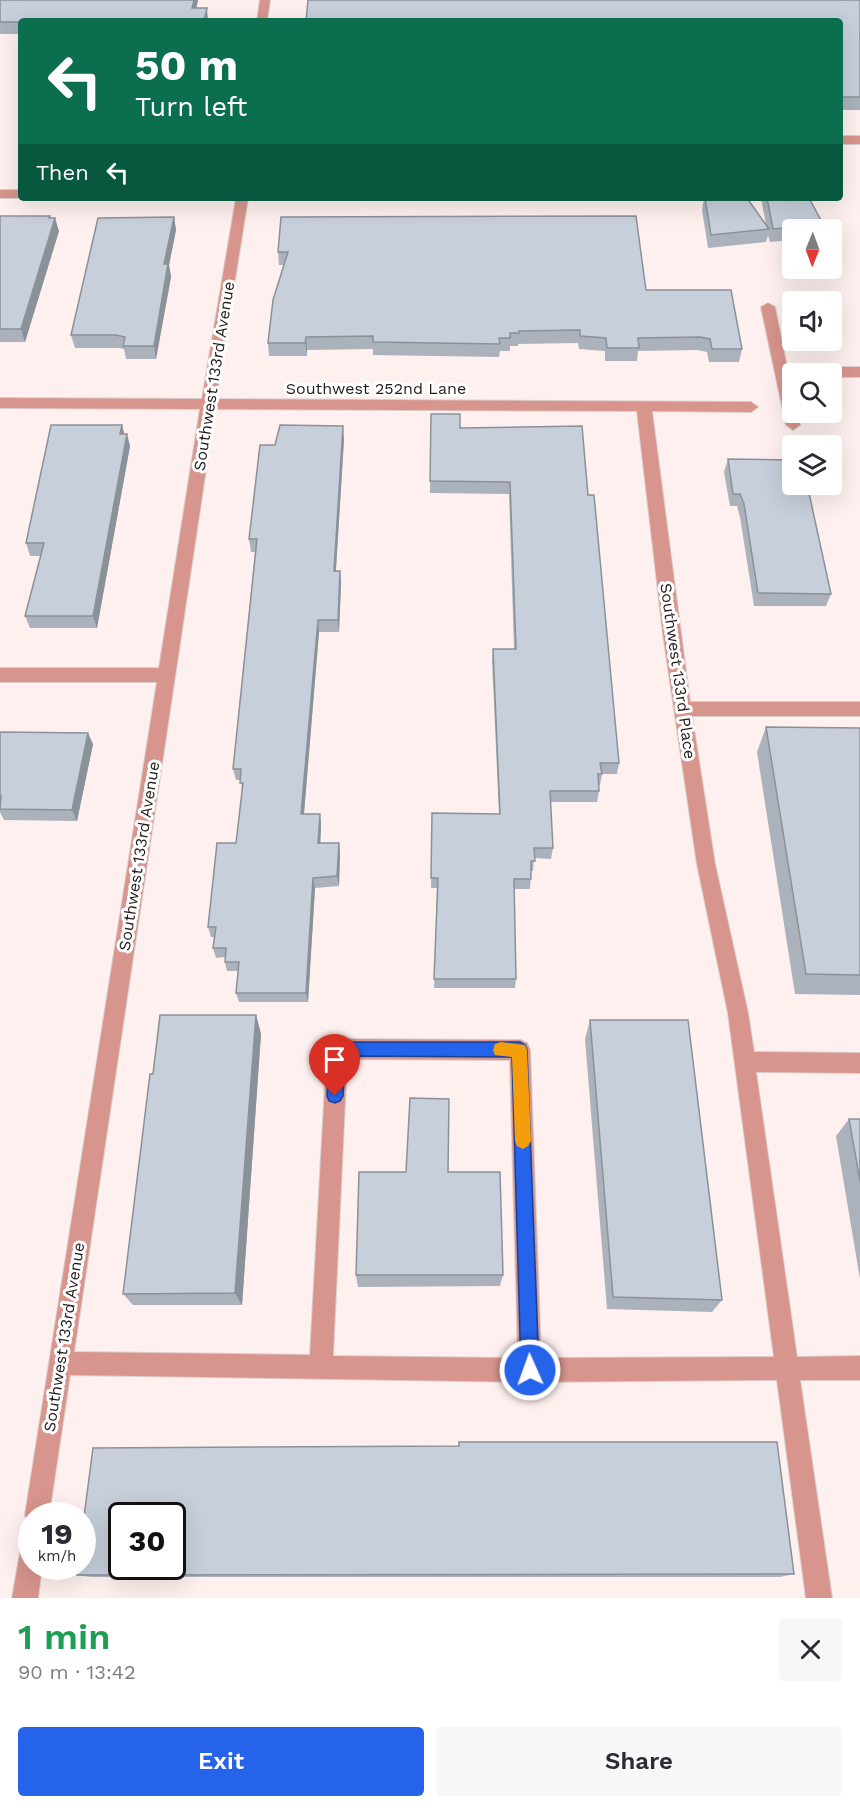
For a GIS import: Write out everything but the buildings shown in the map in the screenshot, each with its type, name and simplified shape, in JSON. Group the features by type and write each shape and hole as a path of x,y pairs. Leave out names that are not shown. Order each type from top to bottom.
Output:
{"street":[{"path":"262,18 265,0"},
{"path":"843,140 860,140"},
{"path":"0,194 18,194"},
{"name":"Southwest 133rd Avenue","path":"39,1502 242,201"},
{"path":"768,307 793,425"},
{"path":"781,372 860,372"},
{"name":"Southwest 252nd Lane","path":"0,403 208,406 751,407"},
{"name":"Southwest 133rd Place","path":"644,407 682,709 706,864 738,1013 819,1598"},
{"path":"0,675 168,675"},
{"path":"682,709 860,709"},
{"path":"321,1367 337,1049 520,1050 530,1370"},
{"path":"744,1062 860,1063"},
{"path":"59,1363 530,1370 860,1368"},
{"path":"25,1598 28,1580"}],"slow traffic":[{"path":"501,1050 520,1050 523,1141"}],"route":[{"path":"335,1096 337,1049 520,1050 530,1370"}]}
